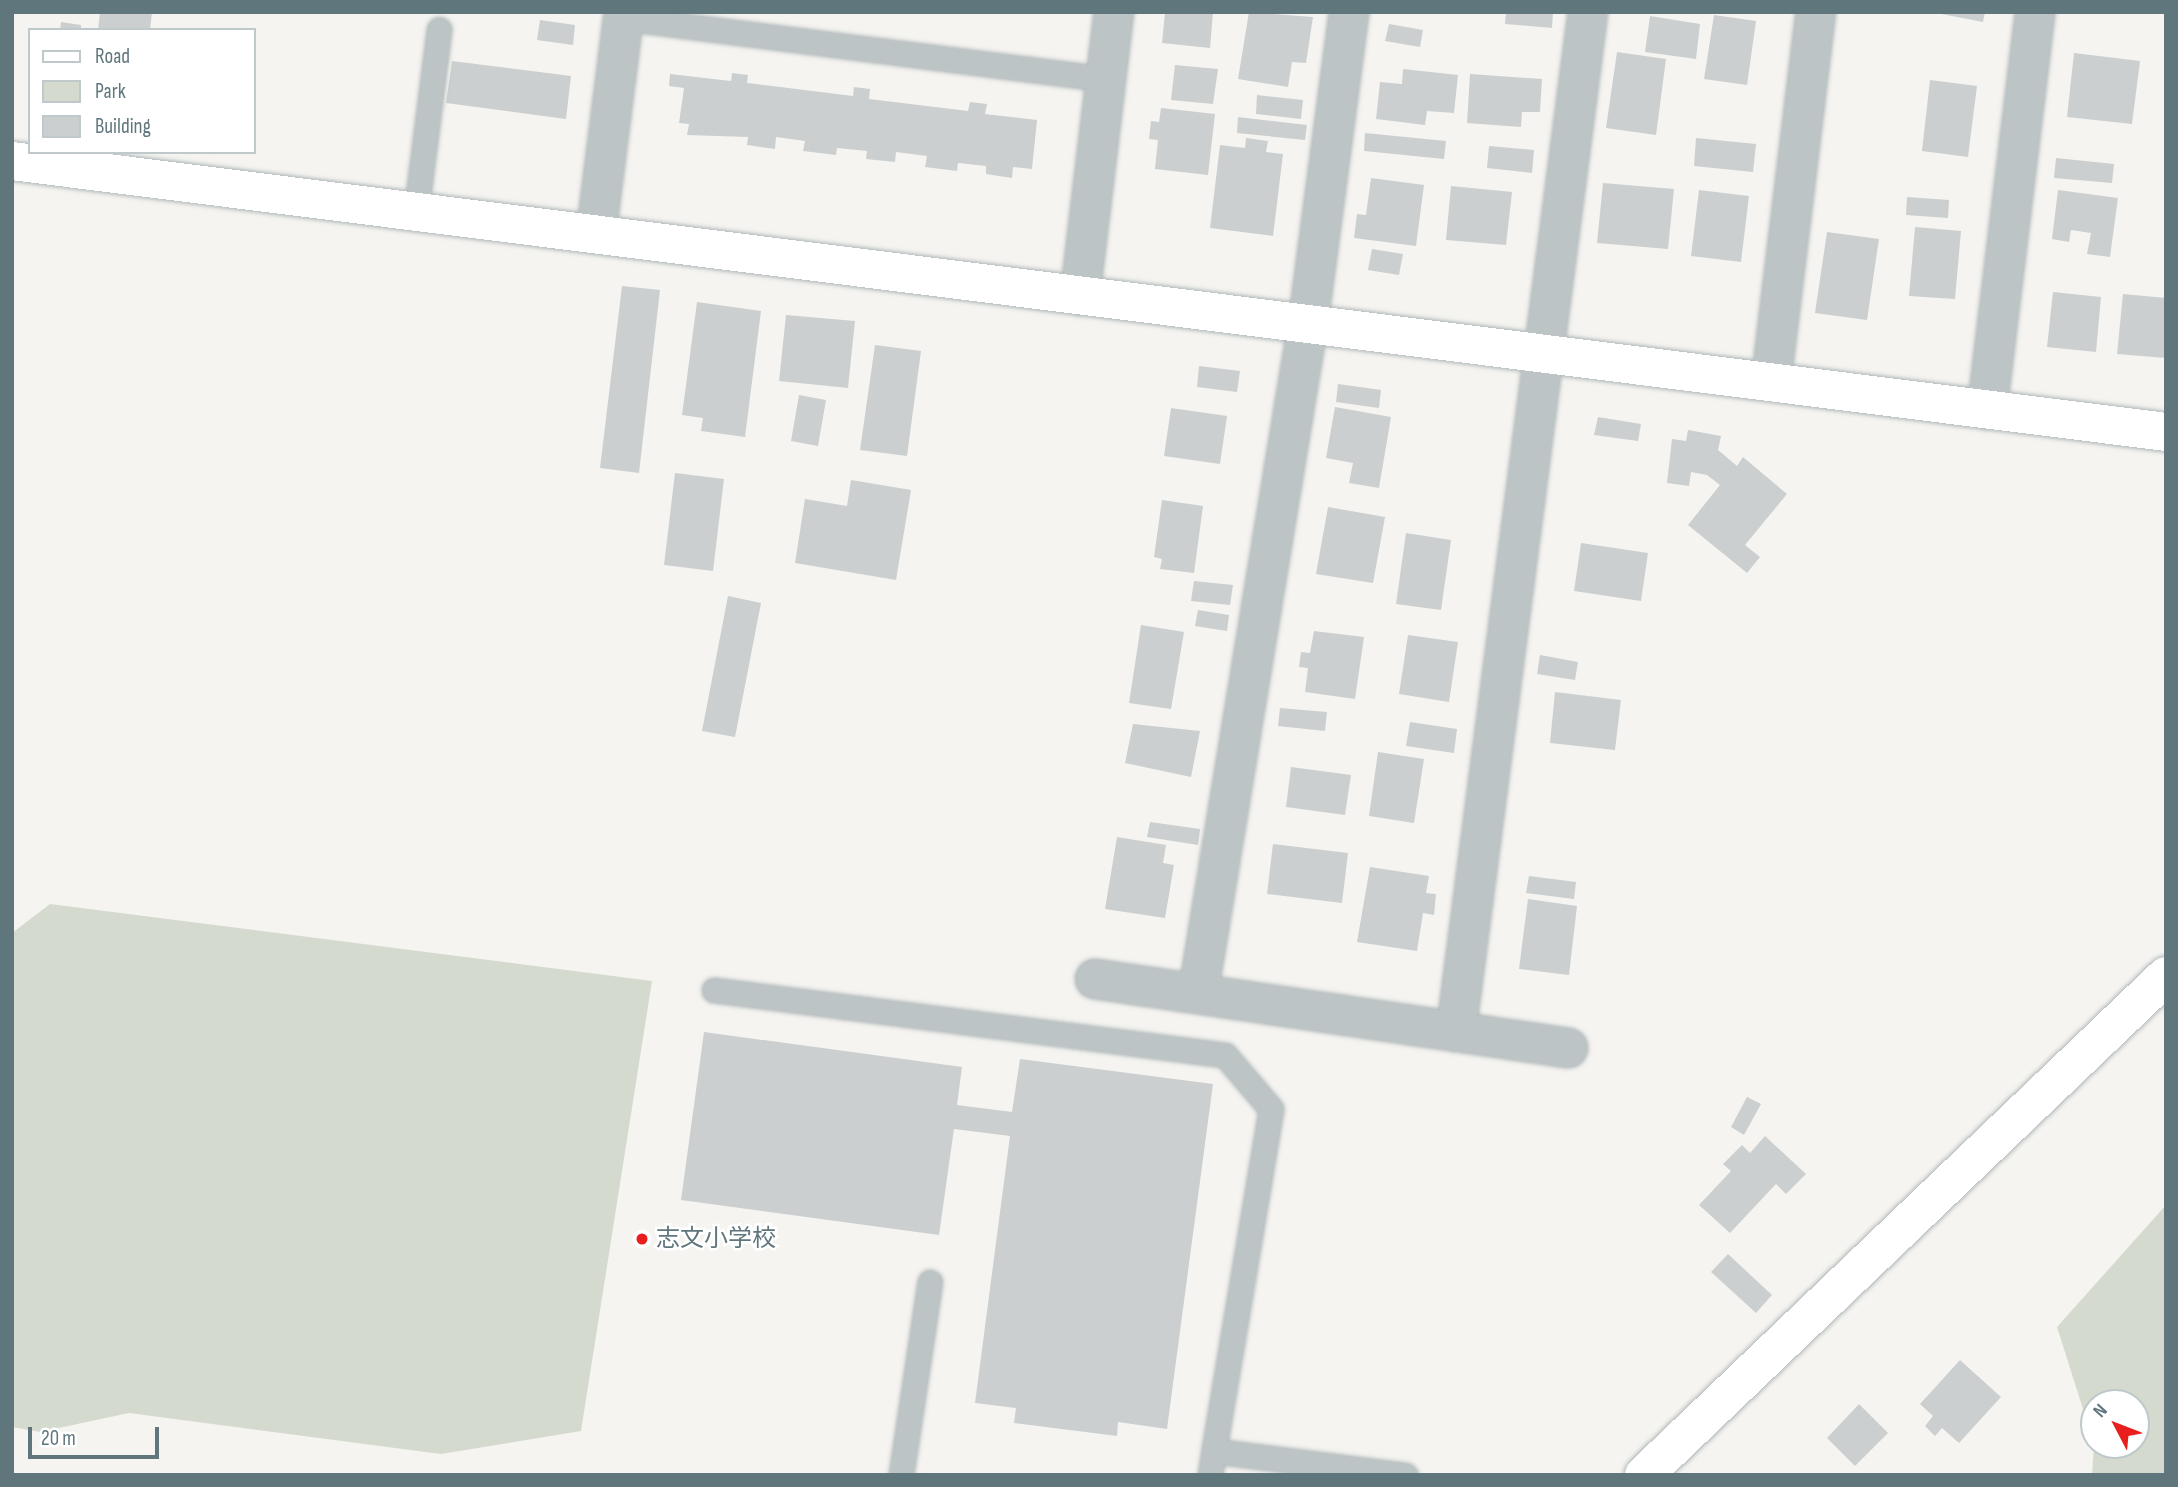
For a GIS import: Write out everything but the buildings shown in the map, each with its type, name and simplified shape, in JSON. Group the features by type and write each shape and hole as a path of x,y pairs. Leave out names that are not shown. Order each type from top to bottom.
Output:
{"street":[{"path":"1080,296 1114,12"},
{"path":"1199,994 1308,324 1349,12"},
{"path":"1456,1032 1547,354 1588,12"},
{"path":"1771,382 1816,12"},
{"path":"1987,410 2035,12"},
{"path":"596,234 624,15"},
{"path":"12,161 2166,432"},
{"path":"1644,1475 2166,976"},
{"path":"1096,979 1568,1048"}],"lane":[{"path":"624,15 1106,79"},
{"path":"416,212 439,29"},
{"path":"713,990 1225,1055 1270,1109 1210,1475"},
{"path":"901,1475 930,1282"},
{"path":"1214,1451 1405,1475"}],"green space":[{"path":"50,904 652,981 581,1431 441,1454 129,1413 40,1432 12,1427 12,933"},
{"path":"2166,1205 2166,1475 2092,1475 2093,1459 2150,1459 2150,1389 2080,1389 2080,1400 2057,1327"}],"place":[{"name":"志文小学校","path":"642,1239"}]}
